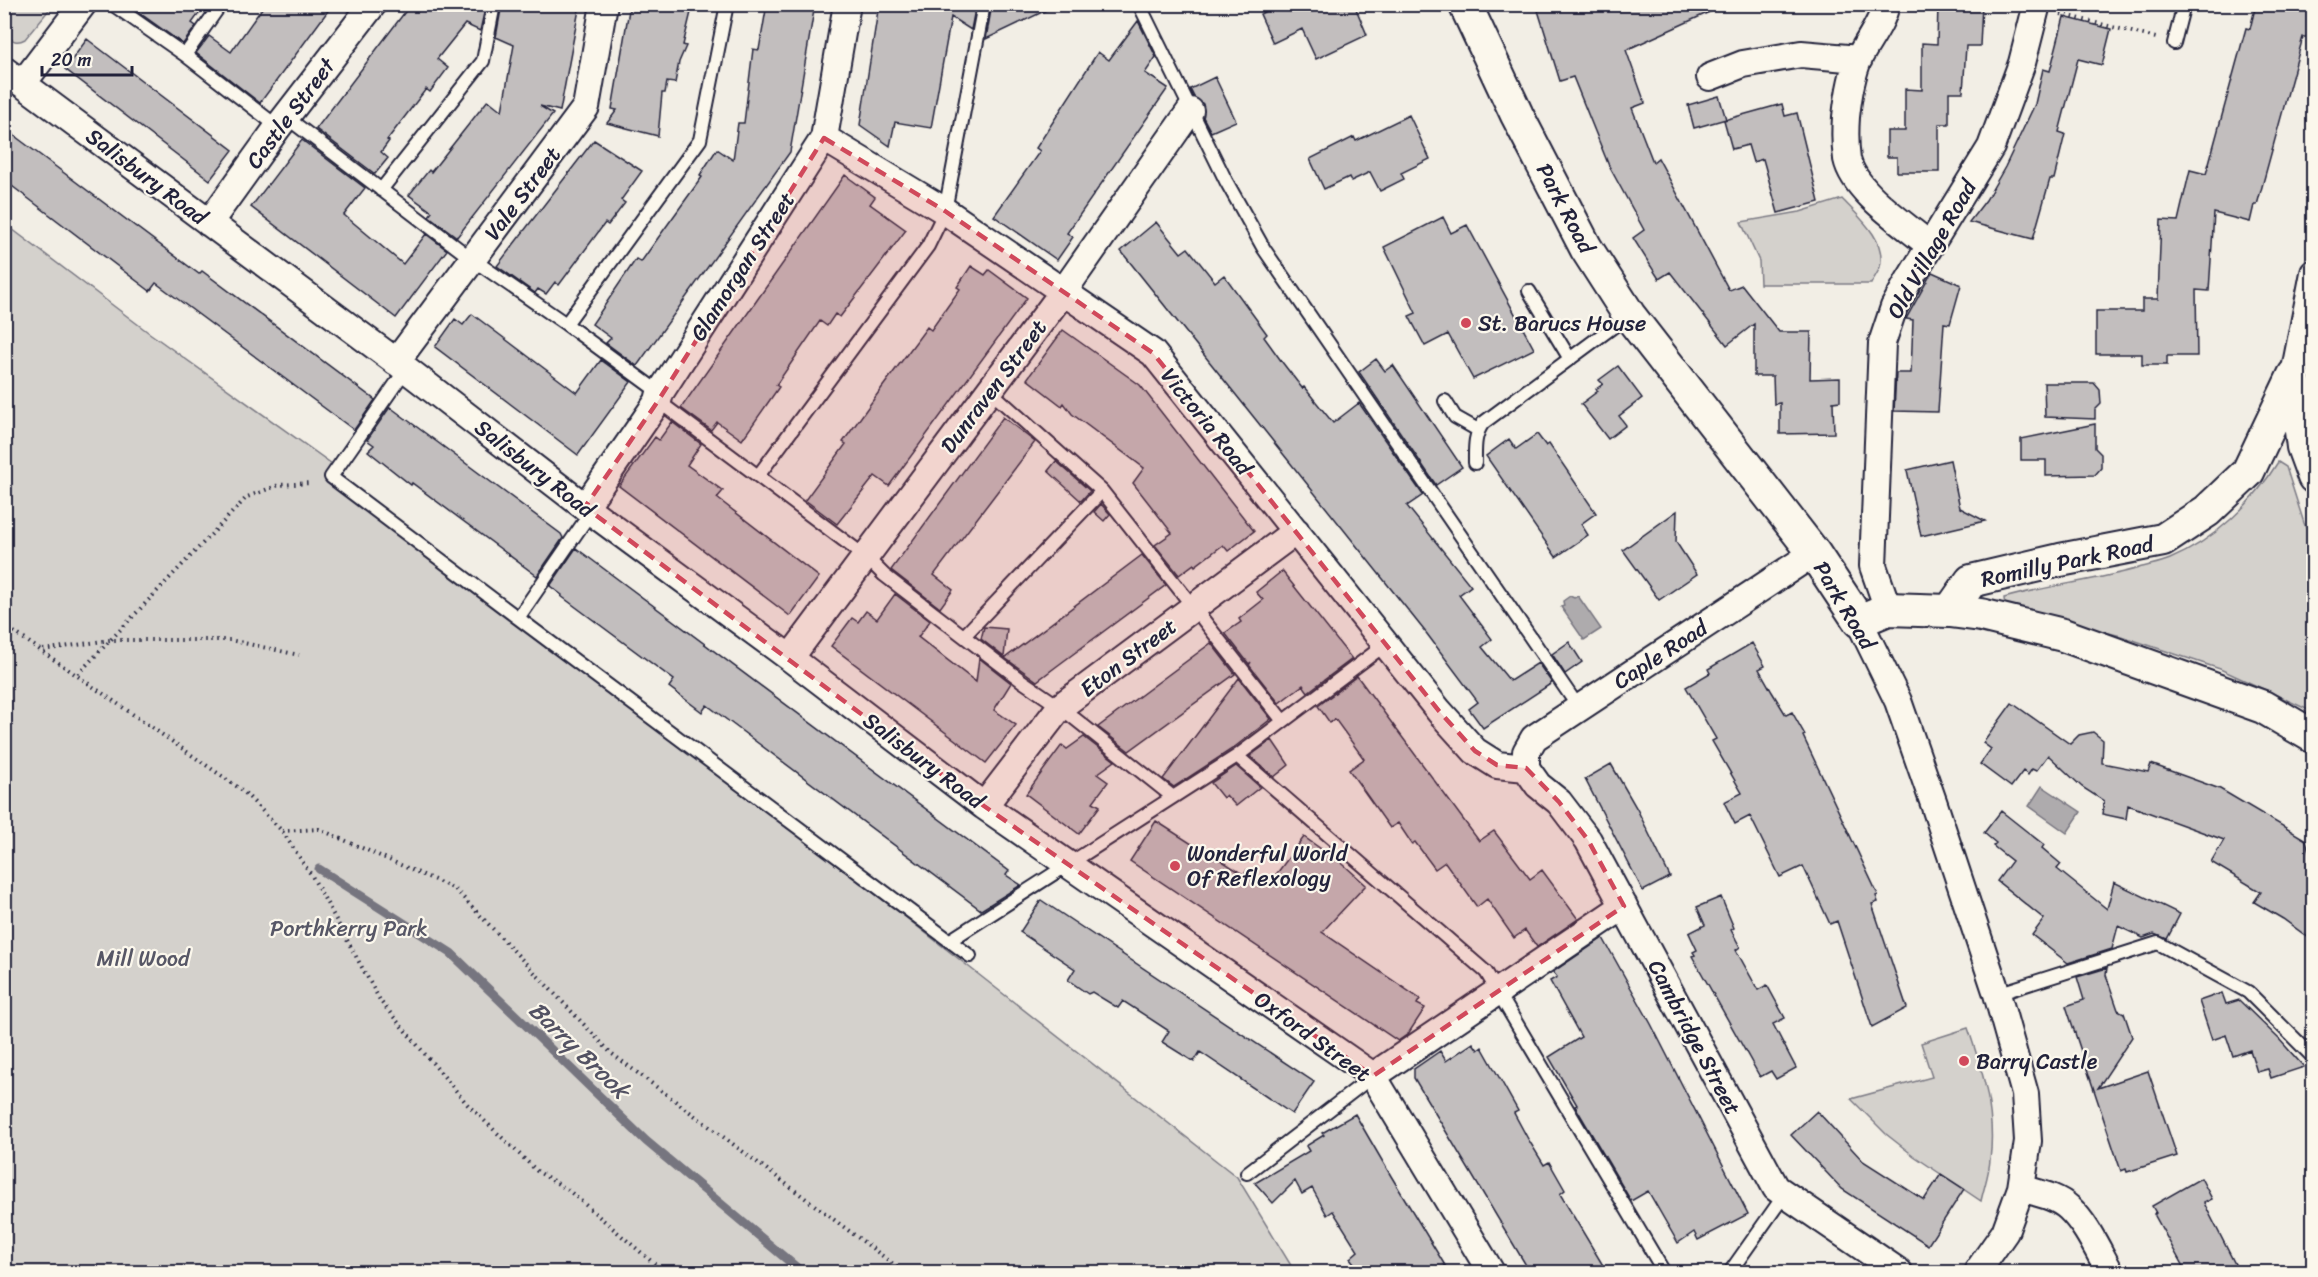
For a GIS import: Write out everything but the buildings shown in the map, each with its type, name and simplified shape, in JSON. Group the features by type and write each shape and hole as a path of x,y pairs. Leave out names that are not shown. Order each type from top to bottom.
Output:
{"street":[{"path":"14,76 83,4"},
{"name":"Castle Street","path":"209,223 282,122 373,4"},
{"name":"Vale Street","path":"401,366 472,259 586,107 604,4"},
{"name":"Glamorgan Street","path":"588,509 824,138 847,4"},
{"name":"Park Road","path":"1465,4 1517,115 1586,248 1629,315 1814,553 1859,621 1898,701 1997,994 2025,1095 2028,1141 2021,1188 2005,1232 1977,1272"},
{"path":"1886,4 1873,35 1859,59 1851,83 1845,134 1848,161 1858,182 1873,198 1929,245"},
{"name":"Old Village Road","path":"1888,609 1873,566 1882,343 1894,307 1929,245 1991,147 2022,63 2036,6"},
{"path":"1710,77 1743,64 1801,54 1859,59"},
{"name":"Salisbury Road","path":"14,76 984,807 1067,864"},
{"name":"Dunraven Street","path":"789,658 1063,292 1190,111"},
{"name":"Victoria Road","path":"824,138 945,211 1153,353 1438,711 1475,751 1497,765 1526,768"},
{"name":"Romilly Park Road","path":"1950,611 1971,581 2060,560 2163,540 2207,511 2248,472 2294,375 2313,273"},
{"name":"Romilly Park Road","path":"2294,375 2303,447 2313,477"},
{"name":"Eton Street","path":"984,807 1060,707 1296,531"},
{"name":"Caple Road","path":"1526,768 1526,752 1534,738 1814,553"},
{"name":"Romilly Park Road","path":"1859,621 1888,609 1950,611 1981,615 2062,635 2263,707 2313,736"},
{"name":"Cambridge Street","path":"1526,768 1538,785 1559,802 1588,840 1776,1188 1899,1272"},
{"name":"Oxford Street","path":"1067,864 1373,1076 1491,1272"},
{"path":"1373,1076 1624,906"},
{"path":"2021,1188 2046,1195 2068,1208 2092,1239 2110,1272"}],"lane":[{"path":"112,4 381,190 472,259 566,324 758,476 866,557 884,575 1022,681 1060,707 1173,797"},
{"path":"185,55 221,4"},
{"path":"381,190 483,61 494,4"},
{"path":"566,324 700,140 727,4"},
{"path":"758,476 928,246 945,211 984,4"},
{"path":"1139,4 1190,111 1264,249 1579,708"},
{"path":"2174,43 2184,4"},
{"path":"1529,291 1570,359"},
{"path":"1475,463 1478,430 1484,423 1629,315"},
{"path":"401,366 331,477 970,956"},
{"path":"990,391 1102,491 1283,721"},
{"path":"1445,401 1455,417 1478,430"},
{"path":"964,636 1102,491"},
{"path":"518,618 588,509"},
{"path":"949,941 1237,756 1386,644"},
{"path":"1237,756 1486,972 1664,1272"},
{"path":"1997,994 2158,943 2248,992 2313,1058"},
{"path":"1247,1173 1373,1076"},
{"path":"1730,1272 1785,1194"}],"path":[{"path":"2036,6 2174,43"},
{"path":"78,674 247,497 279,485 320,482 331,477"},
{"path":"4,625 78,674 242,790 282,831 312,876 381,1002 468,1105 537,1171 568,1190 664,1272"},
{"path":"42,651 110,640 230,640 299,656"},
{"path":"282,831 319,829 455,890 611,1053 904,1272"}],"highlighted area":[{"path":"824,138 945,211 1153,353 1439,711 1475,751 1497,765 1526,768 1559,802 1588,840 1624,906 1373,1076 984,806 585,507 658,401"}],"green space":[{"path":"5,4 53,5 25,39 17,41 5,35"},
{"path":"1842,199 1876,238 1881,257 1880,267 1871,284 1760,284 1759,261 1741,222 1800,212"},
{"name":"Porthkerry Park","path":"4,223 148,332 332,464 325,477 904,916 1237,1177 1295,1272 5,1272"},
{"path":"2278,462 2286,467 2313,544 2313,712 2220,669 2121,636 2005,607 2004,598 2163,562 2187,551 2232,519 2257,492"},
{"path":"1968,1028 1979,1061 1990,1109 1989,1165 1981,1201 1914,1156 1886,1134 1851,1099 1932,1077 1921,1043"}],"shaded area":[{"path":"1570,596 1574,598 1578,596 1601,629 1584,640 1561,607 1564,606 1563,601"},
{"path":"2042,786 2081,812 2067,833 2029,806"}],"waterway":[{"name":"Barry Brook","path":"319,869 451,953 646,1141 802,1272"}],"place":[{"name":"St. Barucs House","path":"1466,323"},
{"name":"Wonderful World Of Reflexology","path":"1175,866"},
{"name":"Barry Castle","path":"1964,1061"}],"park label":[{"name":"Mill Wood","path":"143,958"}]}
